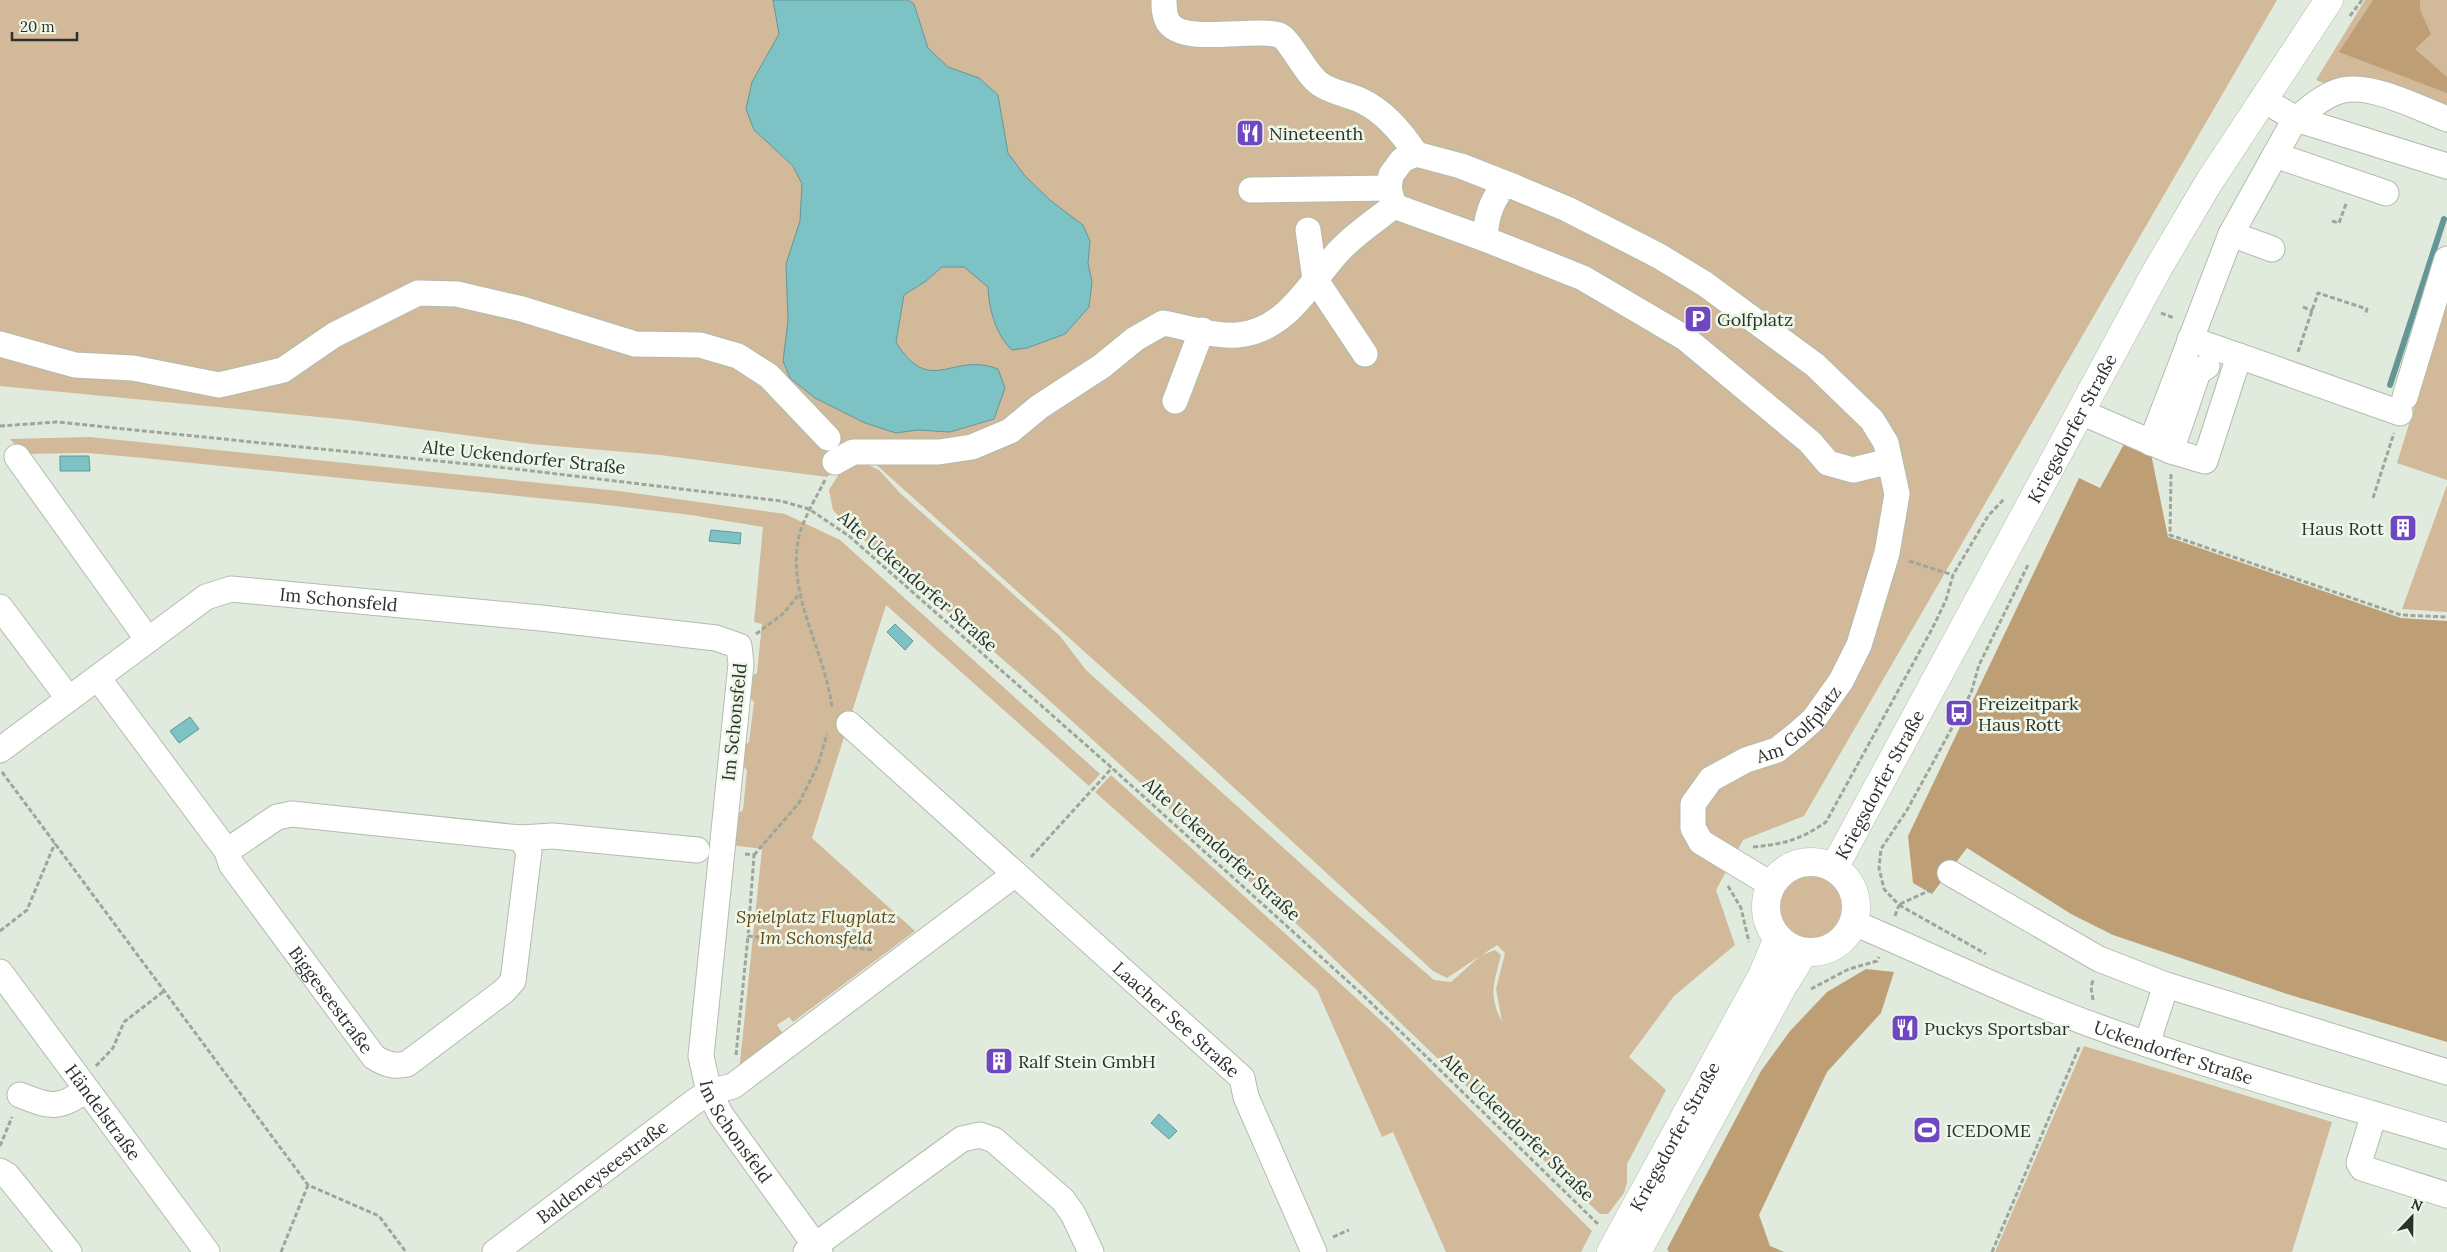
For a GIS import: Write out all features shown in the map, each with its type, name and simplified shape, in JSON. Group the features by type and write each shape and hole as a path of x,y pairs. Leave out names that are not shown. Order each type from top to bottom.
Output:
{"main road":[{"name":"Kriegsdorfer Straße","path":"1834,868 2156,270 2262,99 2329,0"},
{"path":"1817,862 1834,868 1846,878 1854,892 1857,908 1854,924 1846,937 1834,947 1820,952 1804,952 1790,947 1778,938 1770,926 1766,913 1767,898 1772,885 1783,872 1799,864 1817,862"},
{"name":"Kriegsdorfer Straße","path":"1608,1241 1762,976 1778,938"},
{"name":"Kriegsdorfer Straße","path":"1637,1252 1804,952"}],"street":[{"path":"1164,0 1164,12 1169,24 1180,30 1196,34 1269,33 1281,36 1319,84 1363,101 1403,134 1416,154"},
{"path":"2161,447 2190,339 2230,234 2293,123 2328,96 2342,90 2357,89 2406,102 2447,118"},
{"path":"2262,99 2293,123 2447,166"},
{"path":"834,462 853,452 939,452 972,447 1010,431 1039,407 1102,366 1135,339 1163,323 1238,335 1260,330 1290,312 1342,248 1391,197 1391,175 1402,160 1416,154 1461,166 1538,195 1602,225 1659,256 1735,304 1815,365 1872,420 1886,443 1890,462 1853,470 1828,463 1810,442 1685,338 1583,278 1485,239 1391,197 1251,190"},
{"path":"2275,155 2386,193"},
{"path":"1485,239 1486,219 1496,197 1502,188 1512,186"},
{"path":"1308,230 1315,279 1365,354"},
{"path":"2230,234 2272,249"},
{"path":"2190,339 2239,356 2402,405 2447,258"},
{"path":"0,344 75,365 133,368 219,385 283,370 334,336 418,293 457,294 522,309 635,344 700,345 738,356 769,376 828,438"},
{"path":"1175,401 1202,330"},
{"path":"2081,412 2161,447 2204,461 2239,356"},
{"path":"2161,447 2198,372 2207,366"},
{"path":"17,457 148,640"},
{"name":"Am Golfplatz","path":"1772,885 1701,842 1693,828 1693,804 1711,779 1746,760 1777,750 1814,720 1841,681 1859,645 1887,553 1897,494 1890,462"},
{"name":"Im Schonsfeld","path":"0,750 206,597 231,589 540,618 716,638 739,646 741,664 709,851 700,1056 721,1089 721,1115 814,1250"},
{"path":"0,607 69,699"},
{"name":"Biggeseestraße","path":"98,678 228,852 231,864 374,1057 386,1064 398,1066 407,1064 504,991 513,981 529,851 520,838"},
{"name":"Laacher See Straße","path":"835,719 1015,874 1242,1078 1246,1097 1314,1252"},
{"path":"228,852 284,814 520,838 553,836 709,851"},
{"path":"1950,873 2099,959 2166,985 2447,1072"},
{"path":"721,1089 896,964 1015,874"},
{"name":"Uckendorfer Straße","path":"1854,924 1993,985 2090,1024 2147,1044 2447,1136"},
{"name":"Händelstraße","path":"0,972 207,1252"},
{"path":"2147,1044 2166,985"},
{"path":"20,1095 48,1106 64,1105 83,1086"},
{"name":"Baldeneyseestraße","path":"496,1252 721,1089"},
{"path":"2374,1114 2359,1163 2362,1168 2447,1195"},
{"path":"814,1250 962,1140 980,1135 994,1140 1063,1200 1073,1214 1091,1252"},
{"path":"0,1171 7,1175 69,1252"}],"path":[{"path":"2347,21 2362,0"},
{"path":"2332,221 2339,222"},
{"path":"2290,350 2299,353 2318,293 2367,309 2365,315"},
{"path":"2303,308 2312,311"},
{"path":"2373,498 2402,405"},
{"name":"Alte Uckendorfer Straße","path":"0,426 57,422 516,469 762,498 810,509 848,536 1112,768 1363,995 1608,1241"},
{"path":"2161,447 2170,535 2401,615 2447,617"},
{"path":"721,1089 748,936 754,855 799,803 818,765 835,719 826,672 799,594 797,560 799,540 810,509 834,462"},
{"path":"1887,553 1953,576"},
{"path":"1899,905 1884,889 1879,868 1881,849 1907,810 1971,693 1979,665 2032,558"},
{"path":"739,646 784,613 799,594"},
{"path":"1015,874 1112,768"},
{"path":"0,770 308,1185 379,1216 406,1252"},
{"path":"0,931 28,910 55,843"},
{"path":"1874,846 1881,849"},
{"path":"709,851 754,855"},
{"path":"1893,921 1899,905 1931,891 1950,873"},
{"path":"748,936 887,952 896,964"},
{"path":"83,1086 113,1048 124,1022 164,991"},
{"path":"1992,1252 2090,1024"},
{"path":"0,1146 20,1095"},
{"path":"281,1252 308,1185"}],"green space":[{"path":"0,0 2277,0 1804,816 1743,840 1716,890 1735,945 1674,996 1629,1057 1666,1090 1627,1164 1627,1182 1624,1193 1608,1214 1600,1214 1313,939 1021,675 851,529 833,510 829,490 842,469 862,462 879,470 900,493 1060,636 1086,670 1339,898 1434,980 1451,982 1480,956 1447,978 1433,971 1155,715 871,460 841,465 827,477 660,455 532,444 350,420 0,386","holes":["1497,945 1505,953 1496,989 1502,1022 1494,996 1501,955 1495,950 1482,955"]},
{"path":"2365,0 2447,0 2447,133 2316,80"},
{"path":"2447,301 2447,480 2397,463"},
{"name":"Spielplatz Flugplatz Im Schonsfeld","path":"90,437 619,491 785,514 840,540 1100,774 1089,786 886,605 812,838 915,931 793,1022 789,1017 777,1025 786,1038 739,1072 762,849 731,845 734,816 743,810 747,770 739,762 740,747 749,742 754,702 746,693 747,679 757,673 762,624 754,622 763,527 691,515 598,504 143,458 88,453 23,454 10,439"},
{"path":"2447,485 2447,612 2402,609"},
{"path":"1111,775 1388,1027 1592,1231 1581,1252 1446,1252 1393,1132 1382,1137 1317,990 1095,792"},
{"path":"1806,875 1818,875 1835,884 1842,895 1844,907 1842,919 1835,930 1818,939 1806,939 1794,934 1785,925 1780,913 1780,901 1785,889 1794,880"},
{"path":"2084,1046 2332,1122 2292,1252 1995,1252"}],"shaded area":[{"path":"2373,0 2420,0 2420,10 2431,34 2415,49 2447,77 2447,93 2339,52"},
{"path":"2124,444 2151,454 2168,537 2401,618 2447,621 2447,1042 2287,994 2113,935 2071,914 1967,848 1932,894 1913,883 1908,836 2079,478 2100,488"},
{"path":"1866,969 1894,972 1881,1013 1827,1072 1759,1215 1770,1246 1784,1252 1669,1252 1667,1249 1761,1071 1790,1031 1827,992"}],"water":[{"path":"773,0 908,0 914,4 928,48 948,67 979,78 998,95 1008,153 1025,176 1051,201 1083,225 1090,241 1088,263 1092,282 1089,307 1065,334 1027,348 1012,350 1006,344 994,322 988,287 964,267 942,267 926,281 904,295 896,342 908,358 920,367 931,370 942,370 967,365 982,365 998,369 1005,388 994,419 950,432 918,430 896,433 865,423 815,398 790,378 783,361 788,321 786,264 800,221 802,184 793,166 754,130 746,109 752,82 779,34"},
{"path":"60,456 89,456 90,471 60,471"},
{"path":"711,530 741,533 740,544 709,541"},
{"path":"895,624 913,641 905,650 887,632"},
{"path":"190,717 199,729 179,743 170,731"},
{"path":"1159,1114 1177,1131 1169,1139 1151,1123"}],"waterway":[{"path":"2390,385 2444,219"}],"place":[{"name":"Nineteenth","path":"1250,133"},
{"name":"Golfplatz","path":"1698,319"},
{"name":"Haus Rott","path":"2403,528"},
{"name":"Freizeitpark Haus Rott","path":"1959,713"},
{"name":"Puckys Sportsbar","path":"1905,1028"},
{"name":"Ralf Stein GmbH","path":"999,1061"},
{"name":"ICEDOME","path":"1927,1130"}]}
